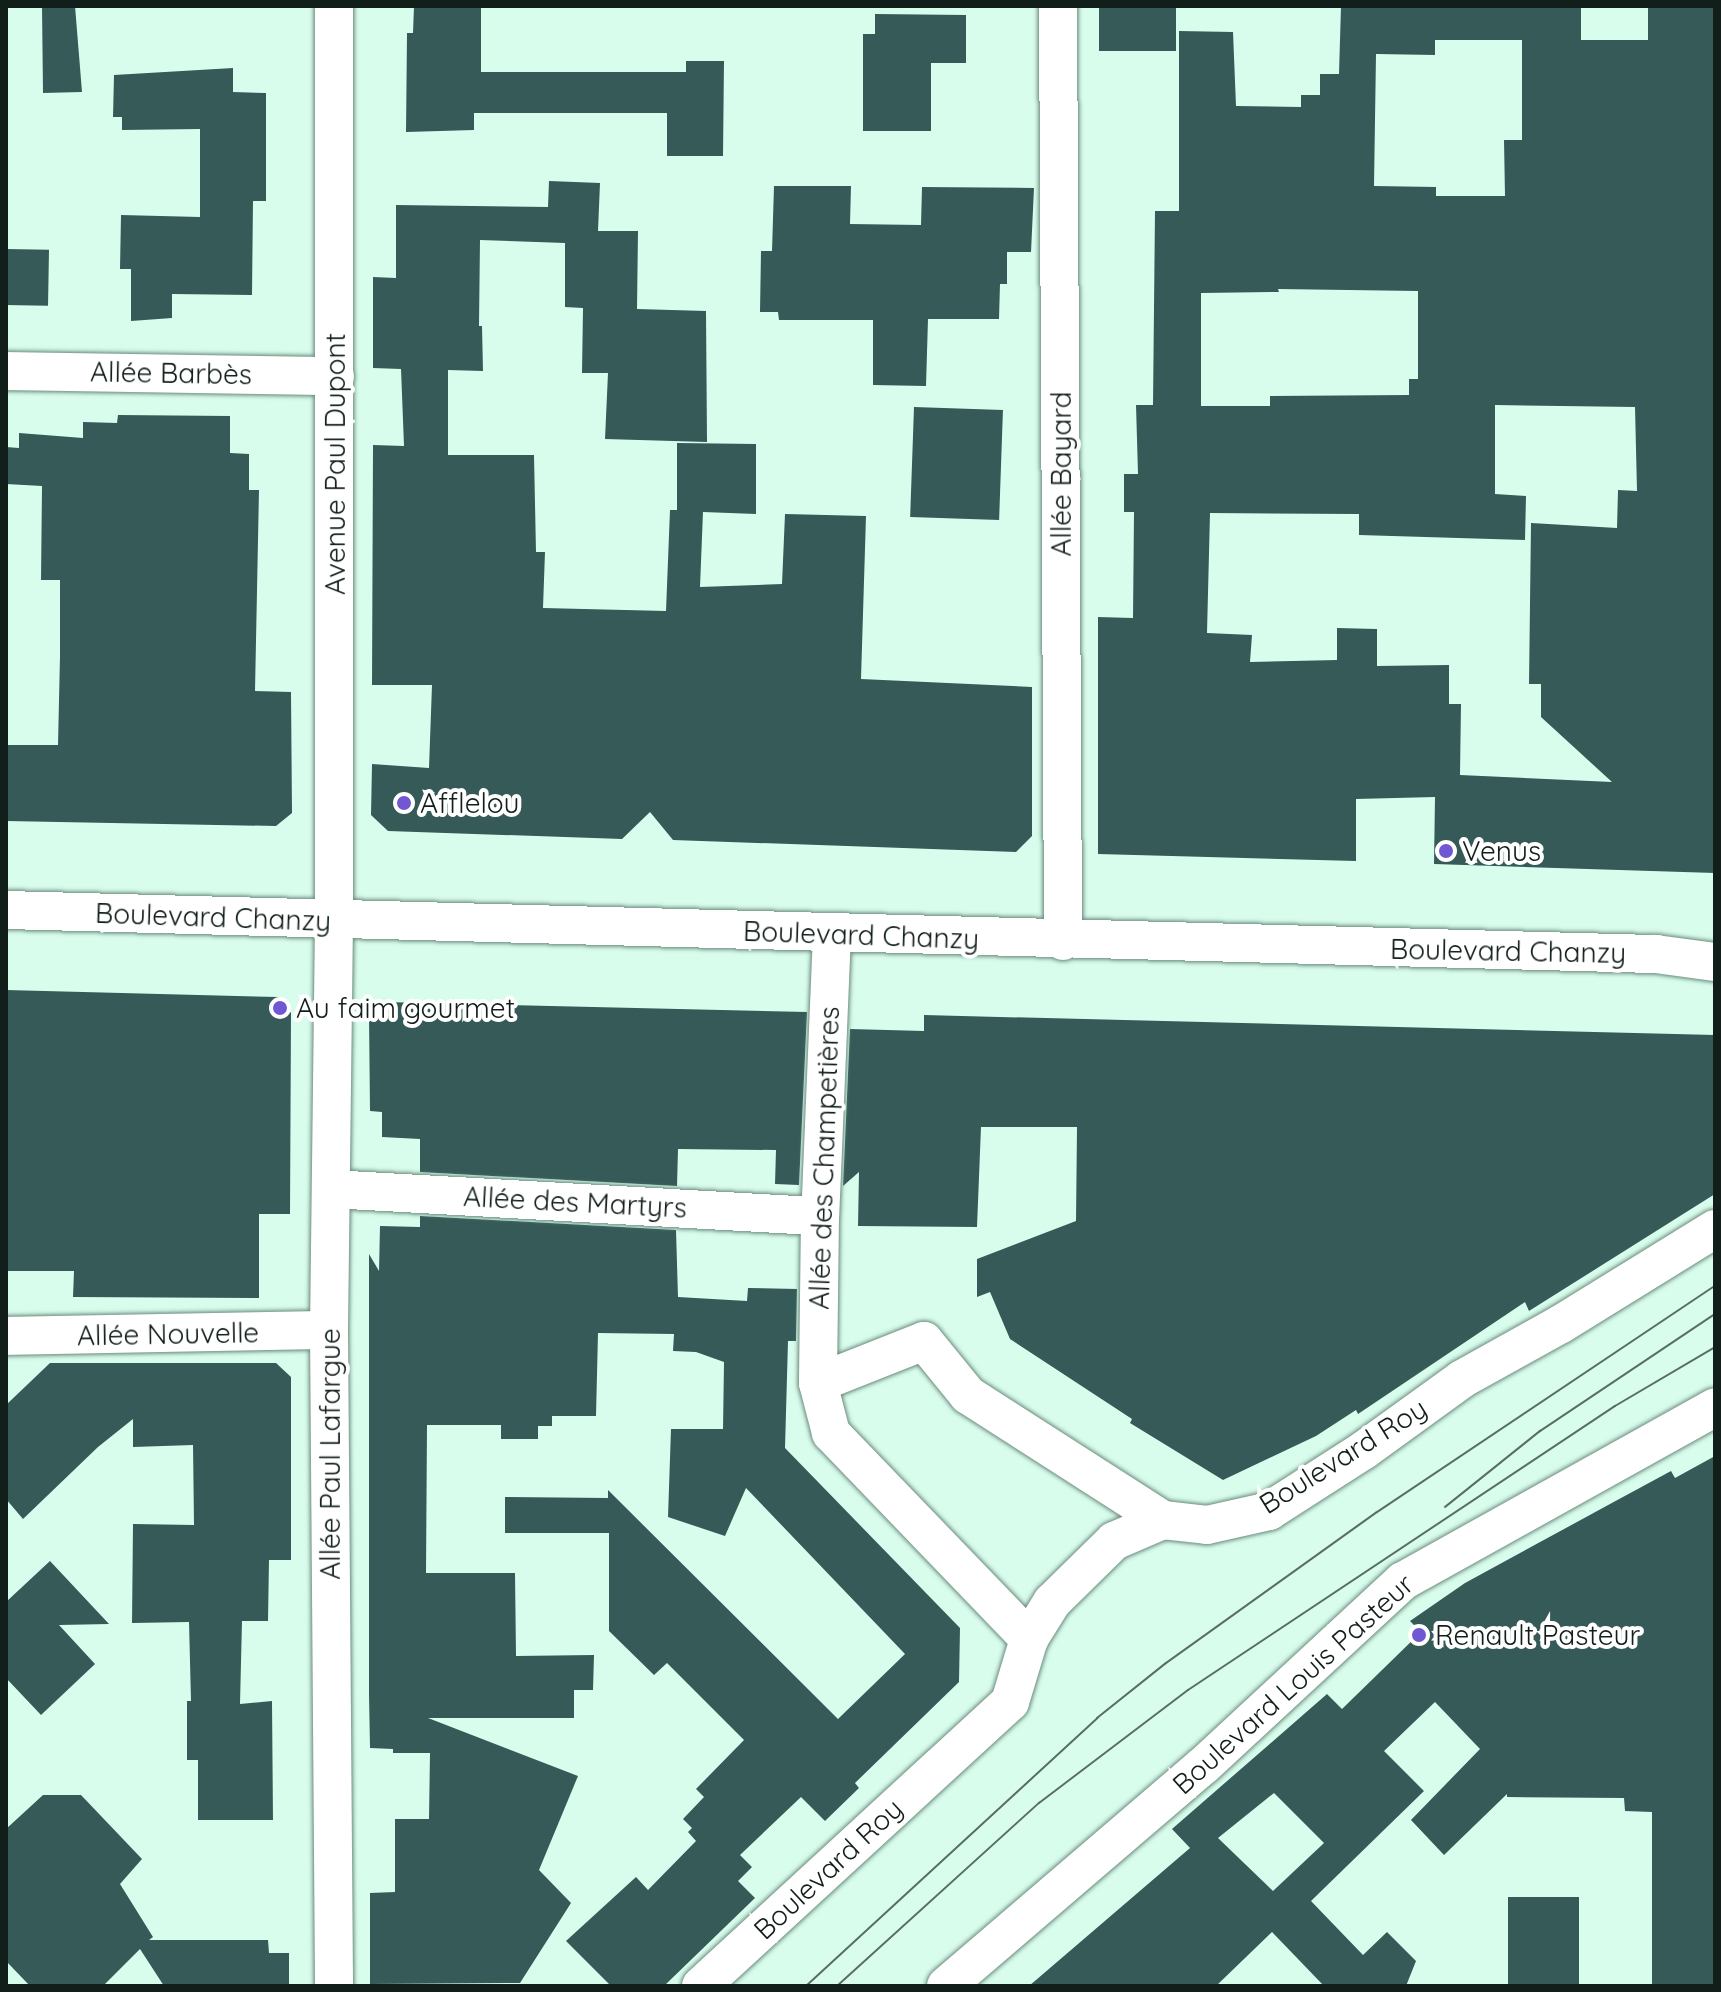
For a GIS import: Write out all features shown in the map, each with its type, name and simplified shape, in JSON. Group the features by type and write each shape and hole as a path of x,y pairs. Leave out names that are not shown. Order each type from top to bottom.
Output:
{"street":[{"name":"Avenue Paul Dupont","path":"334,6 334,921"},
{"name":"Allée Bayard","path":"1058,6 1063,941"},
{"name":"Allée Barbès","path":"6,371 335,376"},
{"name":"Boulevard Chanzy","path":"6,910 1063,941 1656,954 1715,962"},
{"name":"Allée Paul Lafargue","path":"334,921 329,1330 334,1986"},
{"name":"Allée des Champetières","path":"832,934 820,1216 818,1383 831,1433 1029,1639"},
{"name":"Allée des Martyrs","path":"331,1189 820,1216"},
{"name":"Boulevard Roy","path":"701,1986 1010,1702 1029,1639 1052,1602 1114,1541 1163,1520 1207,1525 1269,1511 1364,1450 1462,1379 1561,1324 1715,1229"},
{"name":"Allée Nouvelle","path":"6,1336 329,1330"},
{"path":"818,1383 924,1341 968,1395 1163,1520"},
{"name":"Boulevard Louis Pasteur","path":"946,1986 1203,1766 1403,1581 1715,1407"}],"building":[{"path":"42,6 75,6 82,92 43,93"},
{"path":"414,6 481,6 481,72 686,72 686,61 724,61 723,156 667,156 667,113 474,113 474,130 406,132 407,33 413,33"},
{"path":"1099,6 1176,6 1176,51 1099,51"},
{"path":"1341,6 1581,6 1581,40 1648,40 1648,6 1715,6 1715,873 1434,864 1435,797 1356,799 1356,861 1098,854 1098,617 1133,618 1134,512 1124,512 1124,474 1138,474 1136,405 1153,405 1155,211 1179,211 1179,31 1233,32 1236,106 1301,107 1301,95 1320,95 1320,74 1339,74","holes":["1435,40 1522,40 1522,140 1504,140 1505,196 1436,196 1436,187 1374,186 1376,54 1435,55","1278,289 1418,291 1418,379 1409,379 1409,395 1270,396 1270,406 1201,406 1201,293 1279,292","1495,405 1635,407 1637,491 1618,490 1617,528 1531,523 1529,684 1541,684 1541,717 1612,782 1460,775 1461,704 1449,704 1449,665 1377,666 1377,629 1337,628 1337,660 1250,662 1252,635 1207,633 1210,513 1359,514 1359,535 1525,540 1526,496 1495,494"]},
{"path":"875,14 966,15 966,63 931,63 931,131 863,131 863,34 875,34"},
{"path":"233,68 233,92 266,93 266,201 253,201 252,295 172,294 172,318 131,321 131,269 120,269 121,215 200,217 200,129 122,130 122,117 113,117 114,75"},
{"path":"549,181 600,183 598,231 638,231 637,309 706,311 707,442 605,439 608,373 582,373 583,308 565,307 565,243 480,240 479,326 482,326 483,371 448,370 448,455 534,455 536,552 545,552 543,608 666,611 670,510 677,510 677,443 756,444 756,514 703,512 700,587 782,584 785,514 866,516 861,679 1032,687 1032,836 1016,852 673,840 650,812 622,839 388,831 371,815 372,764 429,768 432,685 372,685 373,445 404,446 401,369 373,368 373,277 396,278 396,205 548,207"},
{"path":"774,186 851,186 850,224 921,225 922,187 1034,188 1031,252 1007,252 1007,284 1000,284 999,319 928,319 926,386 873,385 873,320 779,320 778,312 760,312 761,251 772,251"},
{"path":"6,249 49,250 48,306 6,305"},
{"path":"914,407 1003,410 999,520 910,517"},
{"path":"118,415 230,416 230,453 249,454 249,490 259,490 255,691 291,692 292,813 276,826 6,821 6,745 58,745 60,580 41,580 42,486 6,484 6,447 19,448 19,433 83,438 83,422 117,423"},
{"path":"6,990 278,997 291,1013 290,1214 259,1214 259,1298 73,1297 74,1271 6,1271"},
{"path":"383,1002 807,1012 799,1185 775,1184 776,1150 678,1149 677,1186 420,1172 420,1139 382,1137 382,1112 370,1111 369,1016"},
{"path":"924,1015 1715,1035 1715,1194 1529,1311 1525,1302 1358,1414 1356,1410 1316,1436 1223,1480 1130,1423 1132,1419 1010,1339 990,1292 977,1297 977,1259 1076,1221 1077,1127 981,1127 977,1227 858,1226 859,1172 843,1186 850,1029 924,1031"},
{"path":"420,1216 676,1230 678,1297 747,1301 748,1288 797,1289 796,1341 788,1341 785,1448 960,1628 959,1682 855,1783 859,1788 825,1821 801,1797 740,1855 752,1867 738,1881 755,1898 664,1986 611,1986 566,1941 636,1877 648,1890 696,1841 688,1832 692,1828 683,1819 704,1797 696,1789 744,1740 667,1663 654,1675 609,1631 609,1533 505,1533 505,1497 608,1498 608,1490 838,1719 905,1654 746,1488 725,1536 668,1517 671,1429 723,1429 724,1362 696,1352 673,1351 674,1334 598,1333 596,1416 552,1416 552,1426 538,1426 538,1439 501,1439 501,1425 427,1425 426,1573 515,1573 516,1656 594,1655 593,1690 574,1690 574,1718 428,1718 578,1776 539,1870 571,1903 520,1983 370,1984 370,1893 395,1892 395,1819 429,1819 430,1753 393,1753 393,1749 370,1748 369,1254 379,1271 380,1226 420,1227"},
{"path":"50,1363 276,1363 291,1377 291,1560 269,1560 268,1621 242,1621 240,1704 272,1701 273,1820 198,1820 198,1760 187,1760 187,1701 191,1701 189,1622 132,1623 133,1524 194,1525 193,1445 133,1447 133,1419 98,1447 23,1519 6,1499 6,1405"},
{"path":"1715,1456 1715,1986 1652,1986 1652,1812 1625,1811 1624,1798 1507,1797 1507,1794 1444,1855 1411,1820 1480,1749 1435,1702 1384,1751 1424,1791 1311,1901 1363,1955 1387,1932 1416,1961 1406,1986 1324,1986 1272,1932 1216,1986 1029,1986 1190,1848 1172,1829 1327,1694 1342,1709 1421,1632 1410,1621 1465,1583 1671,1471 1675,1478","holes":["1274,1793 1324,1843 1273,1891 1218,1838"]},
{"path":"50,1561 109,1624 59,1625 95,1664 41,1715 6,1678 6,1602"},
{"path":"43,1795 81,1795 142,1859 120,1884 153,1937 149,1940 268,1940 269,1953 289,1953 289,1986 164,1986 140,1949 103,1986 30,1986 6,1961 6,1829"},
{"path":"1508,1897 1579,1897 1579,1986 1508,1986"}],"tram line":[{"path":"806,1986 1097,1718 1166,1663 1377,1512 1715,1286"},
{"path":"1445,1507 1540,1431 1715,1314"},
{"path":"837,1986 1039,1803 1188,1690 1615,1406 1715,1347"}],"place":[{"name":"Afflelou","path":"404,803"},
{"name":"Venus","path":"1446,851"},
{"name":"Au faim gourmet","path":"280,1008"},
{"name":"Renault Pasteur","path":"1419,1635"}]}
